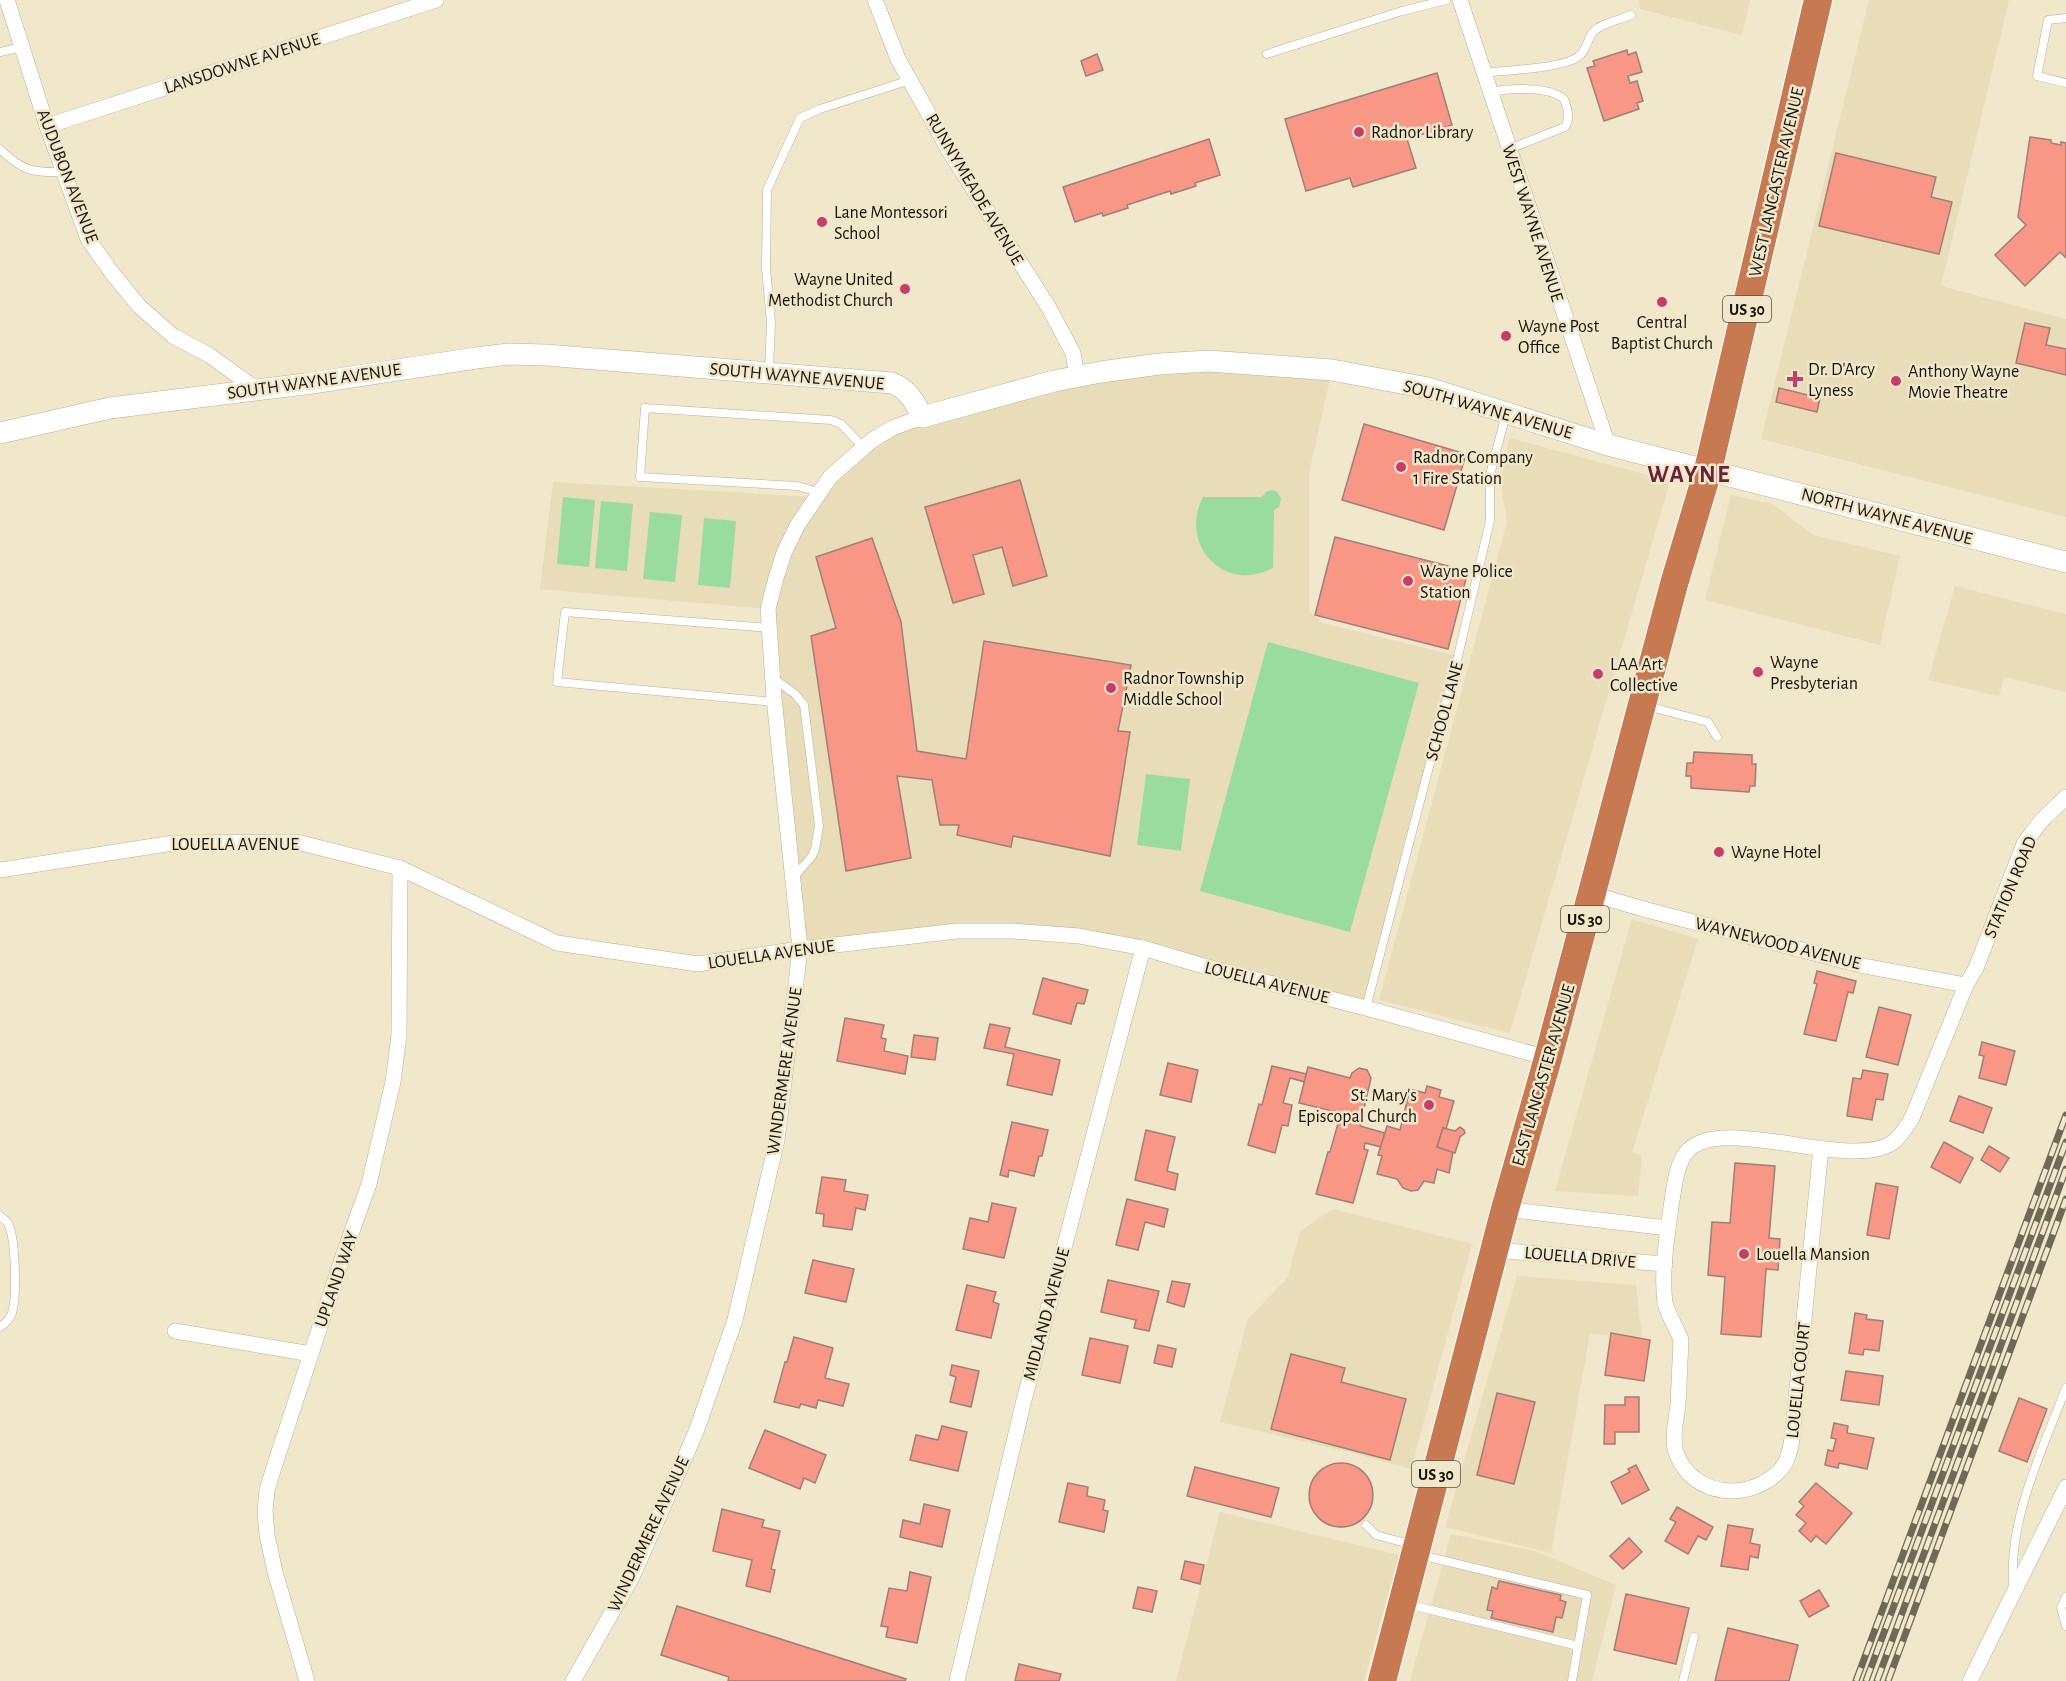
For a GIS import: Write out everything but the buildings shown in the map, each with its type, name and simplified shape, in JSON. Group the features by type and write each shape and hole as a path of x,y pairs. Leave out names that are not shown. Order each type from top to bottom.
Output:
{"highway":[{"name":"WEST LANCASTER AVENUE","path":"1708,470 1818,0"},
{"name":"EAST LANCASTER AVENUE","path":"1382,1681 1505,1209 1548,1058 1674,584 1708,470"}],"main road":[{"name":"SOUTH WAYNE AVENUE","path":"0,433 110,408 305,384 509,354 892,383 902,386 914,400 922,417 1077,376 1159,364 1209,361 1332,370 1428,388 1608,445 1708,470"},
{"name":"NORTH WAYNE AVENUE","path":"1708,470 2066,561"}],"street":[{"name":"AUDUBON AVENUE","path":"7,0 47,126 88,239 139,306 173,336 209,355 256,389"},
{"name":"LANSDOWNE AVENUE","path":"47,126 436,0"},
{"name":"RUNNYMEADE AVENUE","path":"875,0 898,59 951,154 1049,308 1073,353 1077,376"},
{"name":"WEST WAYNE AVENUE","path":"1460,0 1608,445"},
{"name":"WINDERMERE AVENUE","path":"573,1681 632,1577 696,1431 735,1320 777,1140 800,949 774,702 768,609 784,553 797,526 830,477 892,428 922,417"},
{"name":"STATION ROAD","path":"1966,986 1976,968 2024,844 2041,821 2066,797"},
{"name":"LOUELLA AVENUE","path":"0,870 173,843 297,842 400,868 557,943 698,964 800,949 957,931 1013,931 1079,936 1143,948 1200,966 1366,1008 1548,1058"},
{"name":"UPLAND WAY","path":"307,1681 275,1572 267,1534 265,1510 267,1490 369,1184 393,1082 399,1035 400,868"},
{"name":"WAYNEWOOD AVENUE","path":"1592,894 1853,963 1966,986"},
{"name":"MIDLAND AVENUE","path":"957,1681 1023,1404 1143,948"},
{"name":"LOUELLA COURT","path":"1821,1148 1789,1455 1780,1469 1767,1481 1751,1489 1726,1490 1705,1484 1686,1470 1674,1447 1681,1340 1665,1304 1665,1264 1668,1228 1680,1163 1699,1142 1717,1138 1791,1143 1857,1151 1886,1146 1899,1137 1912,1118 1966,986"},
{"name":"LOUELLA DRIVE","path":"1505,1209 1668,1228"},
{"name":"LOUELLA DRIVE","path":"1494,1250 1665,1264"},
{"path":"175,1331 311,1354"},
{"path":"1970,1681 2014,1593 2060,1515 2066,1487"}],"lane":[{"path":"1267,54 1402,11 1446,0"},
{"path":"1484,73 1548,66 1579,57 1598,28 1631,15"},
{"path":"2066,18 2048,20 2037,76 2066,83"},
{"path":"0,52 22,47"},
{"path":"769,373 771,322 766,269 767,190 800,118 820,109 910,80"},
{"path":"1490,92 1517,89 1552,93 1564,99 1568,109 1565,127 1509,148"},
{"path":"0,149 13,162 36,172 64,172"},
{"path":"818,492 797,486 640,477 645,408 831,420 841,424 864,448"},
{"name":"SCHOOL LANE","path":"1366,1008 1458,656 1490,521 1490,475 1507,412"},
{"path":"769,628 565,612 557,682 774,702"},
{"path":"772,678 795,694 804,705 819,825 818,838 812,856 793,878"},
{"path":"1643,705 1708,722 1717,737"},
{"path":"0,1216 8,1222 13,1239 15,1300 12,1315 0,1327"},
{"path":"2014,1593 2012,1563 2025,1501 2066,1388"},
{"path":"1366,1525 1376,1534 1416,1550 1587,1596 1572,1681"},
{"path":"2066,1597 2061,1608 2063,1622 2066,1626"},
{"path":"1403,1603 1578,1646"},
{"path":"1683,1681 1694,1637"}],"shaded area":[{"path":"1639,0 1750,0 1742,35 1640,9"},
{"path":"1869,0 2009,0 1941,286 2066,319 2066,517 1761,439"},
{"name":"Radnor Township Middle School","path":"1332,370 1309,473 1309,611 1323,623 1458,656 1366,1008 1200,965 1013,931 800,949 768,609 540,589 553,482 815,497 892,428 1101,372"},
{"path":"1510,438 1670,481 1510,1033 1379,1000 1507,522 1500,478"},
{"path":"1731,495 1773,504 1813,535 1900,556 1880,645 1705,600"},
{"path":"1955,586 2066,614 2066,692 2004,677 1999,696 1928,680"},
{"path":"1632,919 1698,939 1632,1152 1642,1156 1638,1196 1555,1191"},
{"path":"1333,1209 1472,1244 1411,1469 1220,1422 1248,1319 1288,1277 1300,1231"},
{"path":"1517,1276 1636,1285 1642,1337 1590,1334 1551,1553 1445,1527"},
{"path":"1220,1512 1399,1555 1364,1681 1176,1681"},
{"path":"1451,1534 1535,1551 1616,1585 1592,1681 1410,1681"}],"green space":[{"path":"1271,490 1276,491 1281,498 1279,507 1274,510 1273,568 1255,574 1238,575 1223,570 1211,560 1202,547 1197,532 1197,515 1203,497 1262,497"},
{"path":"563,497 595,500 589,567 557,564"},
{"path":"601,501 633,504 627,571 595,568"},
{"path":"650,512 682,515 675,582 643,579"},
{"path":"704,518 736,521 730,588 698,585"},
{"path":"1268,642 1419,683 1350,932 1200,891"},
{"path":"1146,774 1190,779 1181,851 1137,845"}],"railway":[{"path":"1856,1681 2066,1115"},
{"path":"1866,1681 2066,1142"},
{"path":"1877,1681 2066,1169"},
{"path":"1888,1681 2066,1199"}],"place":[{"name":"Radnor Library","path":"1359,132"},
{"name":"Lane Montessori School","path":"822,222"},
{"name":"Wayne United Methodist Church","path":"905,289"},
{"name":"Central Baptist Church","path":"1662,302"},
{"name":"Wayne Post Office","path":"1506,336"},
{"name":"Dr. D'Arcy Lyness","path":"1795,379"},
{"name":"Anthony Wayne Movie Theatre","path":"1896,381"},
{"name":"Radnor Company 1 Fire Station","path":"1401,467"},
{"name":"Wayne Police Station","path":"1408,581"},
{"name":"Wayne Presbyterian","path":"1758,672"},
{"name":"LAA Art Collective","path":"1598,674"},
{"name":"Radnor Township Middle School","path":"1111,688"},
{"name":"Wayne Hotel","path":"1719,852"},
{"name":"St. Mary's Episcopal Church","path":"1429,1105"},
{"name":"Louella Mansion","path":"1744,1254"}],"district":[{"name":"WAYNE","path":"1689,474"}]}
